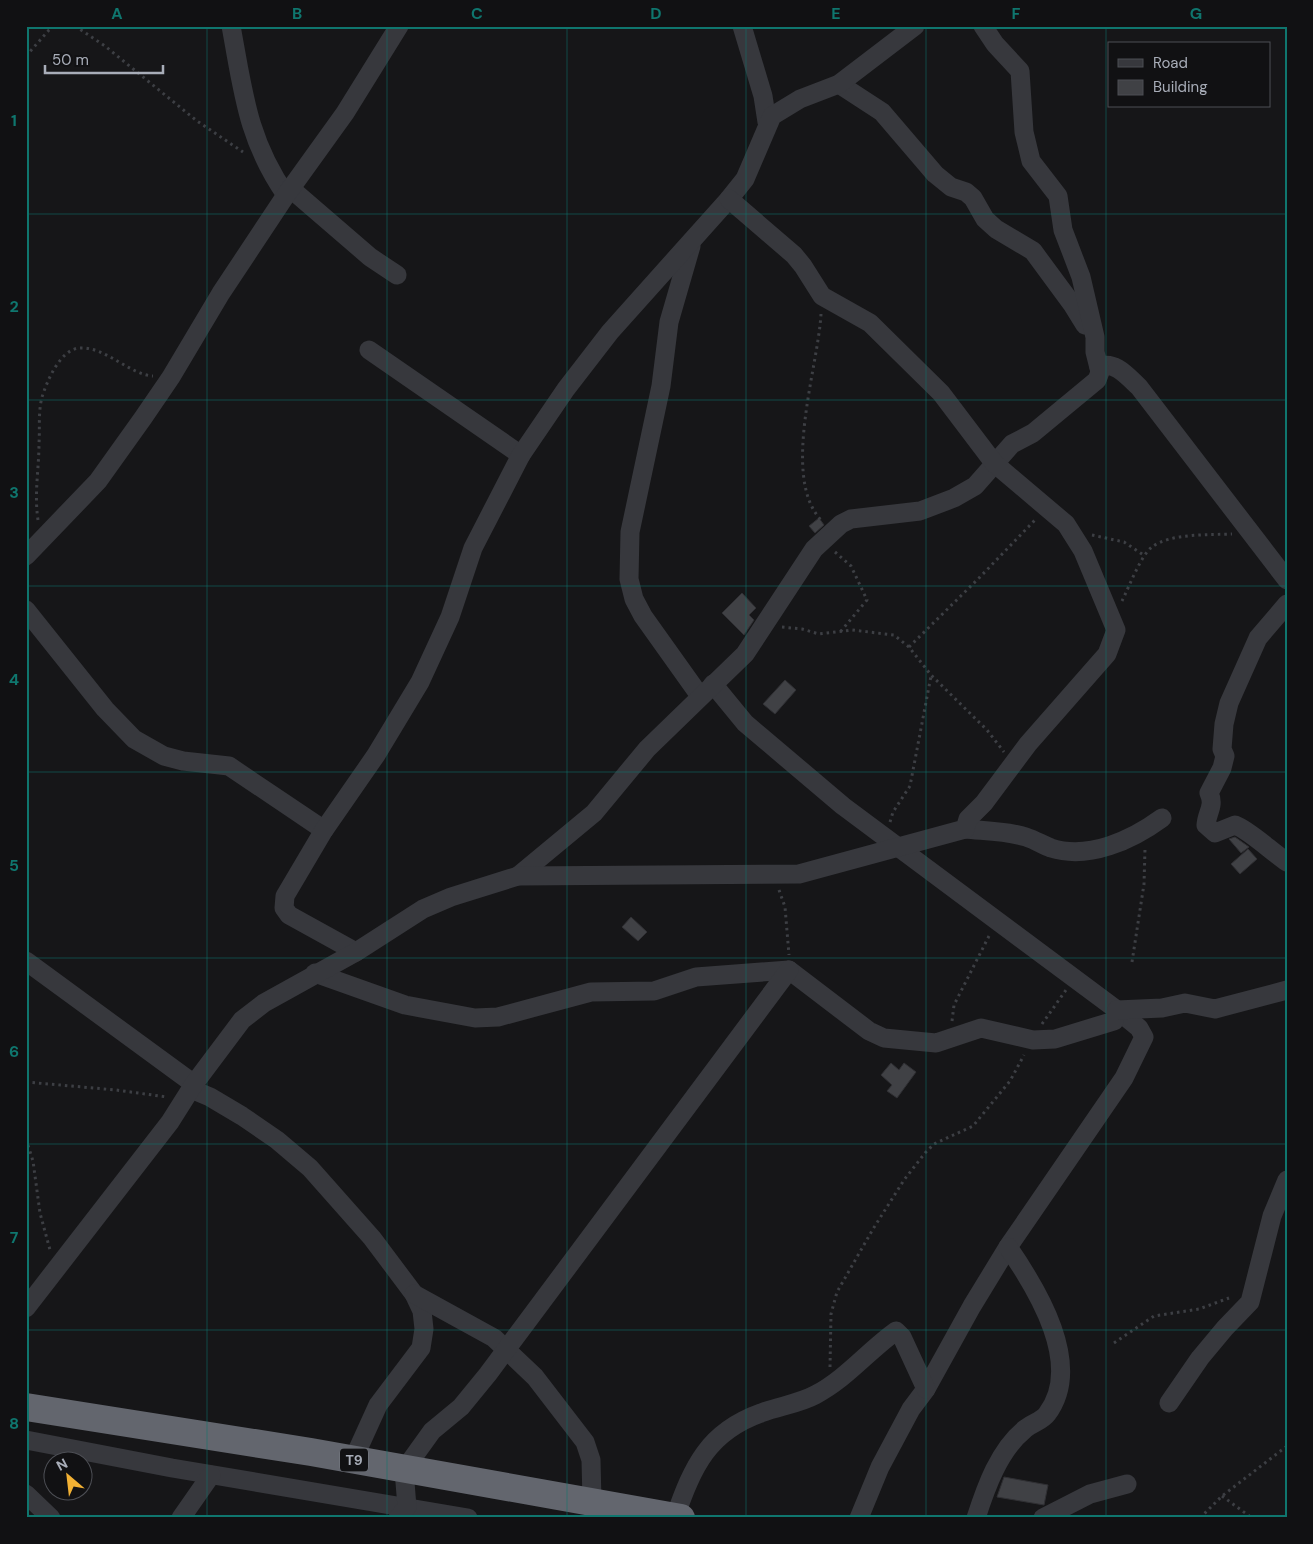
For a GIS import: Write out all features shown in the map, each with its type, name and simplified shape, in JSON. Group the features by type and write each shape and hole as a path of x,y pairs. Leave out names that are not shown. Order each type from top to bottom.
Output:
{"highway":[{"name":"T9","path":"26,1407 592,1500 678,1517"}],"street":[{"path":"231,26 247,110 256,142 268,170 288,191 370,257 397,275"},
{"path":"26,556 98,481 171,378 221,293 288,191 345,113 400,26"},
{"path":"742,26 763,96 767,122"},
{"path":"356,952 289,915 284,908 285,896 324,830 376,756 420,682 450,618 473,548 521,455 566,390 610,332 692,242 744,179 767,122 779,110 839,84 915,26"},
{"path":"518,876 594,812 646,749 745,654 802,564 827,537 851,519 920,511 954,498 980,482 994,463 1012,444 1034,433 1093,384 1099,376 1095,337 1080,276 1063,230 1058,196 1031,161 1024,132 1020,71 995,44 983,26"},
{"path":"839,84 882,112 935,174 951,187 966,192 973,198 985,219 996,229 1033,251 1095,337"},
{"path":"729,199 794,255 804,266 822,296 838,307 861,316 877,329 941,393 994,463 1066,524 1083,551 1116,630 1107,654 1014,763 984,804 968,820 965,830"},
{"path":"692,242 669,322 661,386 630,532 629,578 634,599 643,616 706,690 772,747 843,806 996,922 1117,1010 1140,1028 1144,1037 1138,1052 1096,1122 1008,1247 972,1306 926,1388 911,1409 880,1467 859,1518"},
{"path":"369,350 521,455"},
{"path":"1099,367 1108,364 1116,367 1139,387 1287,580"},
{"path":"1287,604 1258,638 1229,703 1224,724 1223,762 1209,793 1212,800 1212,810 1206,825 1215,833 1235,825 1243,828 1258,842 1287,862"},
{"path":"26,610 105,709 134,739 164,756 183,761 229,766 324,830"},
{"path":"26,1308 170,1122 189,1091 242,1020 264,1003 314,973 356,952 423,909 451,897 518,876 799,874 891,841 965,830 1013,834 1028,837 1052,848 1082,853 1116,843 1146,830 1162,818"},
{"path":"26,962 189,1091 210,1096 242,1116 277,1140 310,1168 372,1238 414,1294 422,1311 424,1329 421,1348 378,1405 353,1460"},
{"path":"314,973 405,1005 475,1018 498,1017 591,992 654,991 696,977 789,970 868,1032 884,1038 936,1043 981,1028 1033,1040 1055,1039 1090,1030 1114,1021 1117,1010"},
{"path":"403,1512 404,1470 432,1431 461,1408 506,1350 789,970"},
{"path":"1117,1010 1162,1008 1185,1003 1215,1009 1287,990"},
{"path":"1169,1403 1200,1358 1250,1302 1272,1216 1287,1180"},
{"path":"976,1518 998,1463 1025,1429 1046,1416 1055,1401 1060,1382 1059,1350 1043,1305 1030,1278 1008,1247"},
{"path":"414,1294 476,1326 494,1338 554,1399 585,1442 591,1460 592,1500"},
{"path":"678,1517 694,1470 703,1453 717,1437 733,1425 762,1412 814,1396 829,1387 896,1331 902,1337 926,1388"},
{"path":"26,1440 403,1512 468,1518"},
{"path":"181,1518 211,1475"},
{"path":"1043,1518 1090,1494 1127,1484"},
{"path":"26,1494 50,1518"}],"path":[{"path":"26,56 48,30 54,26"},
{"path":"75,26 105,46 197,121 268,170"},
{"path":"822,296 820,331 802,442 808,501 827,537 851,566 866,594 867,600 840,631"},
{"path":"41,539 35,499 40,444 39,417 42,396 61,357 71,350 90,348 128,364 144,376 171,378"},
{"path":"908,647 979,578 1047,506"},
{"path":"1066,524 1093,536 1124,542 1144,556"},
{"path":"1116,630 1119,608 1144,556 1152,547 1164,541 1190,536 1252,534"},
{"path":"762,627 791,628 819,634 840,631 894,635 908,647 931,675 986,730 1014,763"},
{"path":"891,841 893,812 910,786 931,675"},
{"path":"1132,962 1144,884 1146,830"},
{"path":"774,875 785,906 789,970"},
{"path":"948,1039 954,1005 996,922"},
{"path":"829,1387 831,1314 837,1292 873,1229 904,1180 925,1153 934,1144 973,1126 990,1107 1010,1081 1052,1006 1074,980"},
{"path":"26,1082 116,1090 189,1091"},
{"path":"26,1139 33,1161 40,1213 56,1268"},
{"path":"1114,1343 1154,1316 1199,1309 1217,1304 1256,1284"},
{"path":"1200,1518 1222,1496 1287,1446"},
{"path":"1222,1496 1252,1518"}],"building":[{"path":"819,518 824,525 815,533 809,526"},
{"path":"742,593 756,608 749,615 754,620 744,635 722,613"},
{"path":"785,680 796,690 775,714 763,704"},
{"path":"1235,837 1249,847 1241,853 1229,839"},
{"path":"1248,849 1257,859 1240,874 1231,864"},
{"path":"631,917 647,932 638,941 622,927"},
{"path":"891,1063 899,1070 904,1063 916,1072 897,1098 887,1091 892,1085 881,1075"},
{"path":"1004,1477 1048,1485 1044,1505 997,1497"}]}
